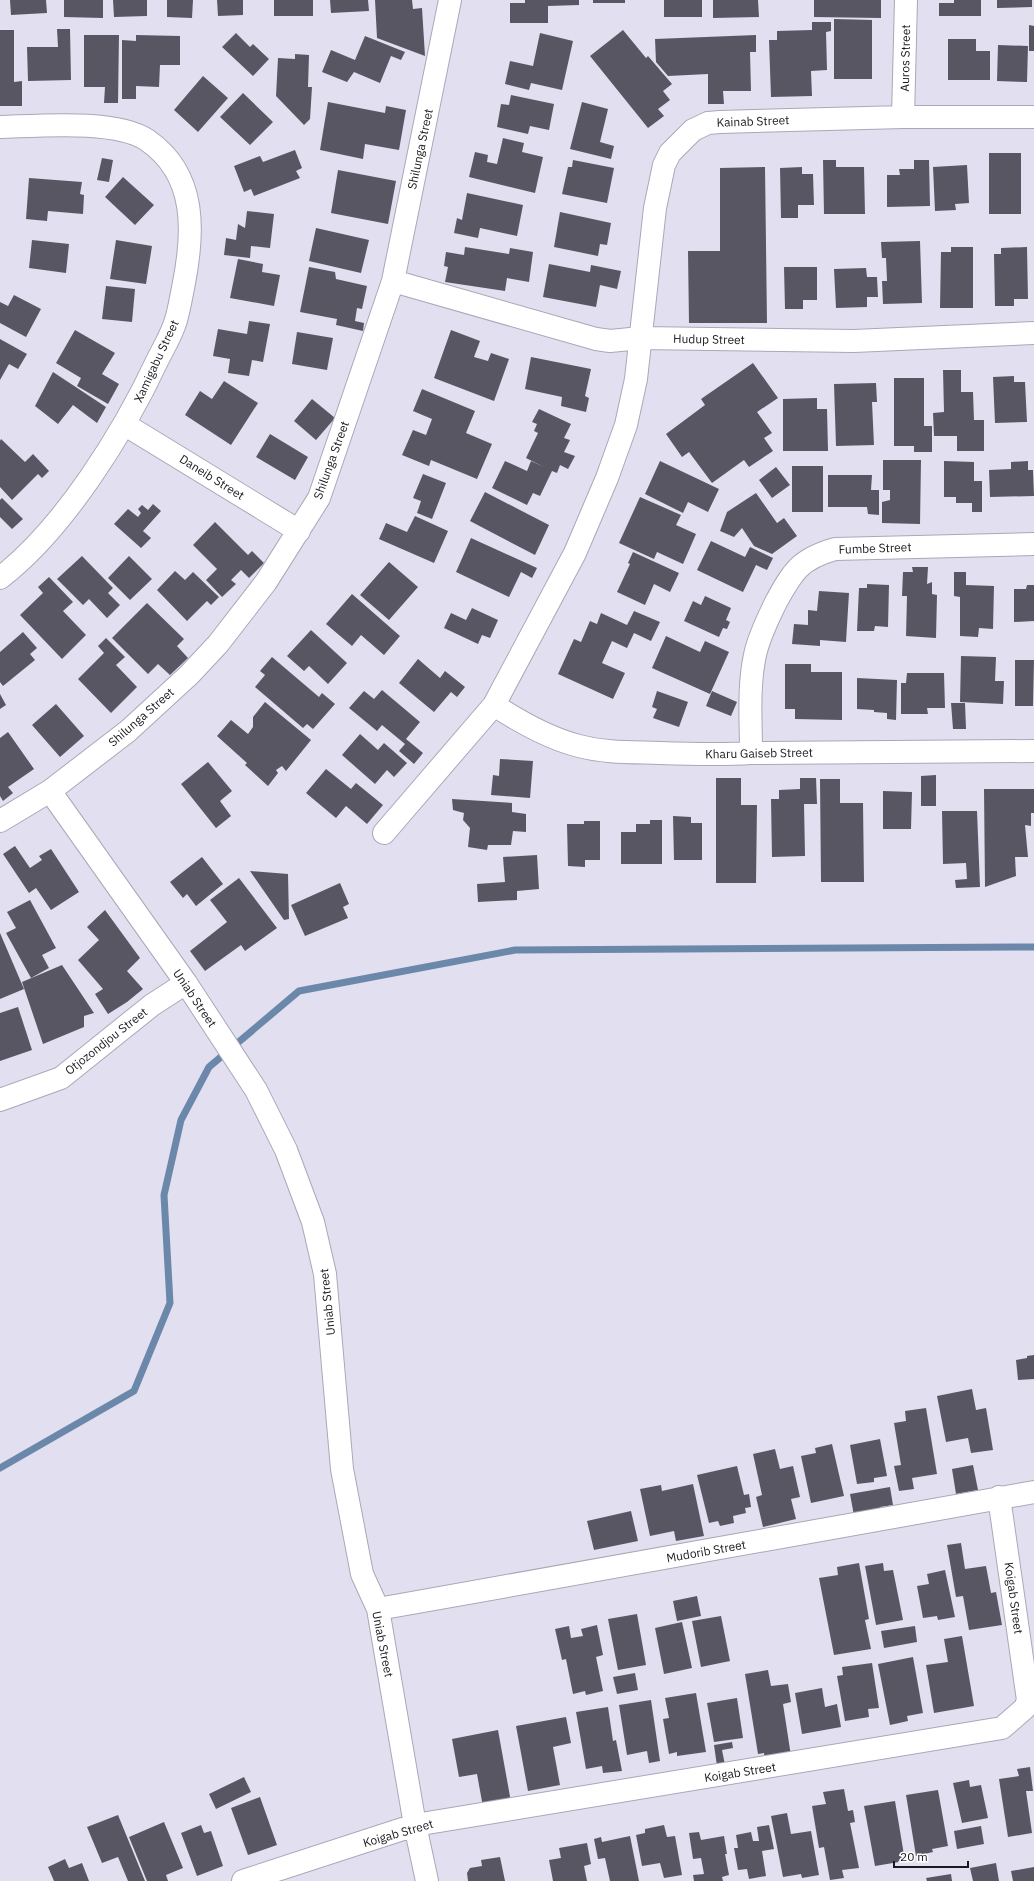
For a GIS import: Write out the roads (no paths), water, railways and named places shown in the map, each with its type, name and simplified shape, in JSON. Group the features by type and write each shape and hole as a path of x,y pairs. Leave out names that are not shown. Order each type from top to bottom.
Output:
{"street":[{"name":"Shilunga Street","path":"0,820 50,791 128,731 189,675 218,644 261,588 319,498 392,281 450,0"},
{"name":"Auros Street","path":"903,117 906,0"},
{"name":"Kainab Street","path":"384,833 494,705 575,553 607,478 626,424 636,379 656,208 664,165 670,153 693,130 708,123 903,117 1034,117"},
{"name":"Xamigabu Street","path":"0,127 70,125 122,131 146,140 162,154 182,183 188,200 191,220 187,270 176,320 152,373 124,424 76,496 25,556 0,578"},
{"name":"Hudup Street","path":"392,281 596,339 610,341 641,338 854,341 1034,333"},
{"name":"Daneib Street","path":"124,424 299,531"},
{"name":"Fumbe Street","path":"751,753 752,676 755,655 761,634 786,584 799,567 812,557 835,549 1034,544"},
{"name":"Kharu Gaiseb Street","path":"494,705 520,722 548,735 578,746 609,752 725,755 751,753 1034,750"},
{"name":"Uniab Street","path":"50,791 186,983 256,1090 286,1150 314,1222 325,1274 342,1469 362,1574 378,1610 415,1825 427,1881"},
{"name":"Otjozondjou Street","path":"0,1100 61,1078 152,1005 186,983"},
{"name":"Mudorib Street","path":"378,1610 1034,1492"},
{"name":"Koigab Street","path":"243,1881 415,1825 1002,1728 1025,1708 1028,1700 1000,1497"}],"waterway":[{"path":"0,1468 134,1391 170,1303 164,1195 181,1120 209,1067 299,991 515,950 1034,947"}]}
